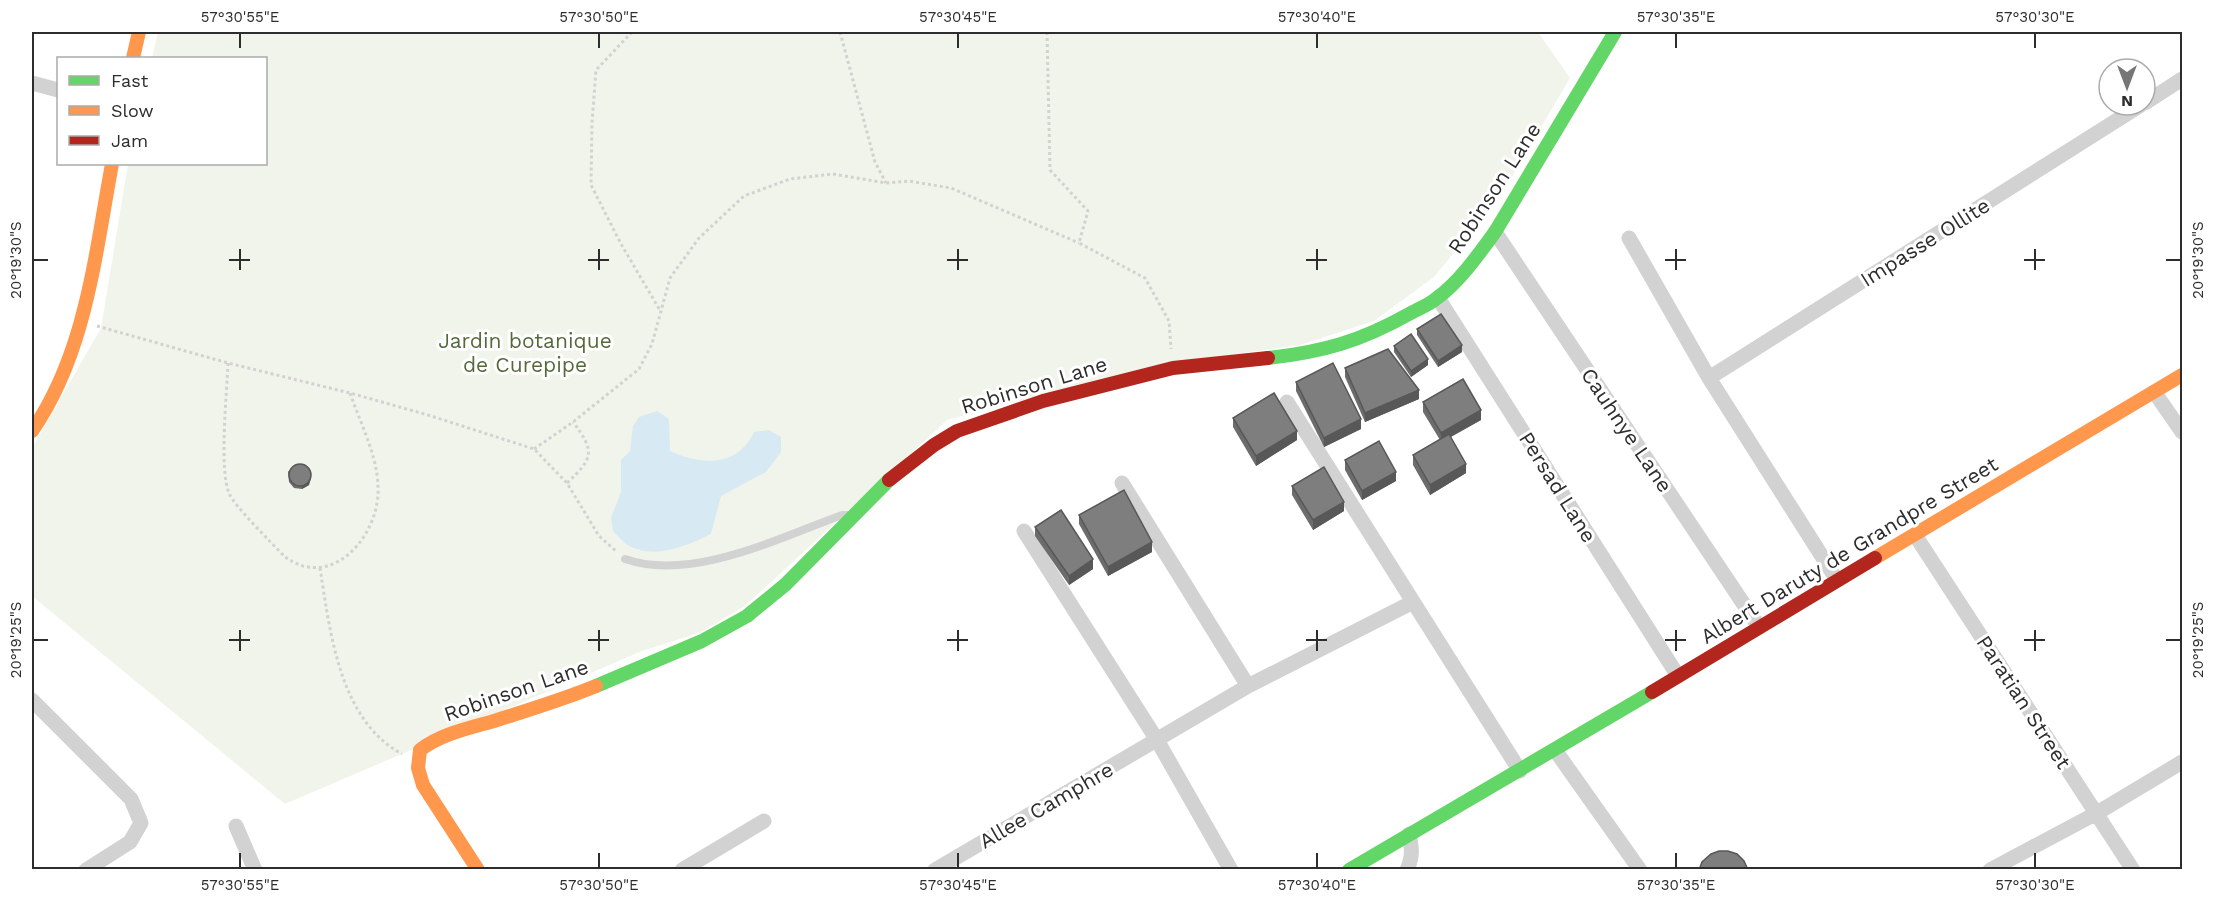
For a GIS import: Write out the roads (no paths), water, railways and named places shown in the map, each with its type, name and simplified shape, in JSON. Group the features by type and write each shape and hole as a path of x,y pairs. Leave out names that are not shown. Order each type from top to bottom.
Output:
{"street":[{"path":"133,57 139,32"},
{"name":"Robinson Lane","path":"478,870 431,798 418,768 420,750 429,743 454,733 562,700 692,646 747,616 786,584 893,476 957,431 1043,400 1173,368 1308,354 1342,345 1390,325 1438,298 1473,262 1495,232 1615,32"},
{"name":"Impasse Ollite","path":"2157,95 2182,79"},
{"path":"32,83 57,90"},
{"name":"Impasse Ollite","path":"1709,378 2122,117"},
{"path":"32,431 42,418 67,369 82,322 112,165"},
{"name":"Cauhnye Lane","path":"1495,232 1759,627"},
{"path":"1629,238 1709,378 1837,580"},
{"name":"Persad Lane","path":"1438,298 1678,676"},
{"name":"Albert Daruty de Grandpre Street","path":"1349,870 1520,771 2182,375"},
{"path":"2155,393 2182,432"},
{"path":"1287,402 1520,771"},
{"path":"1122,483 1248,686"},
{"path":"1024,531 1157,740 1231,870"},
{"name":"Paratian Street","path":"1915,535 2133,870"},
{"name":"Allee Camphre","path":"935,870 1248,686 1413,602"},
{"path":"32,700 131,799 141,823 130,842 86,870"},
{"path":"1555,750 1640,870"},
{"path":"1990,870 2097,813 2182,762"},
{"path":"682,870 764,821"},
{"path":"236,826 255,870"},
{"path":"1407,870 1413,849 1409,834"}],"lane":[{"path":"625,559 662,567 690,565 735,554 842,515 854,514"}],"park label":[{"name":"Jardin botanique de Curepipe","path":"525,352"}]}
